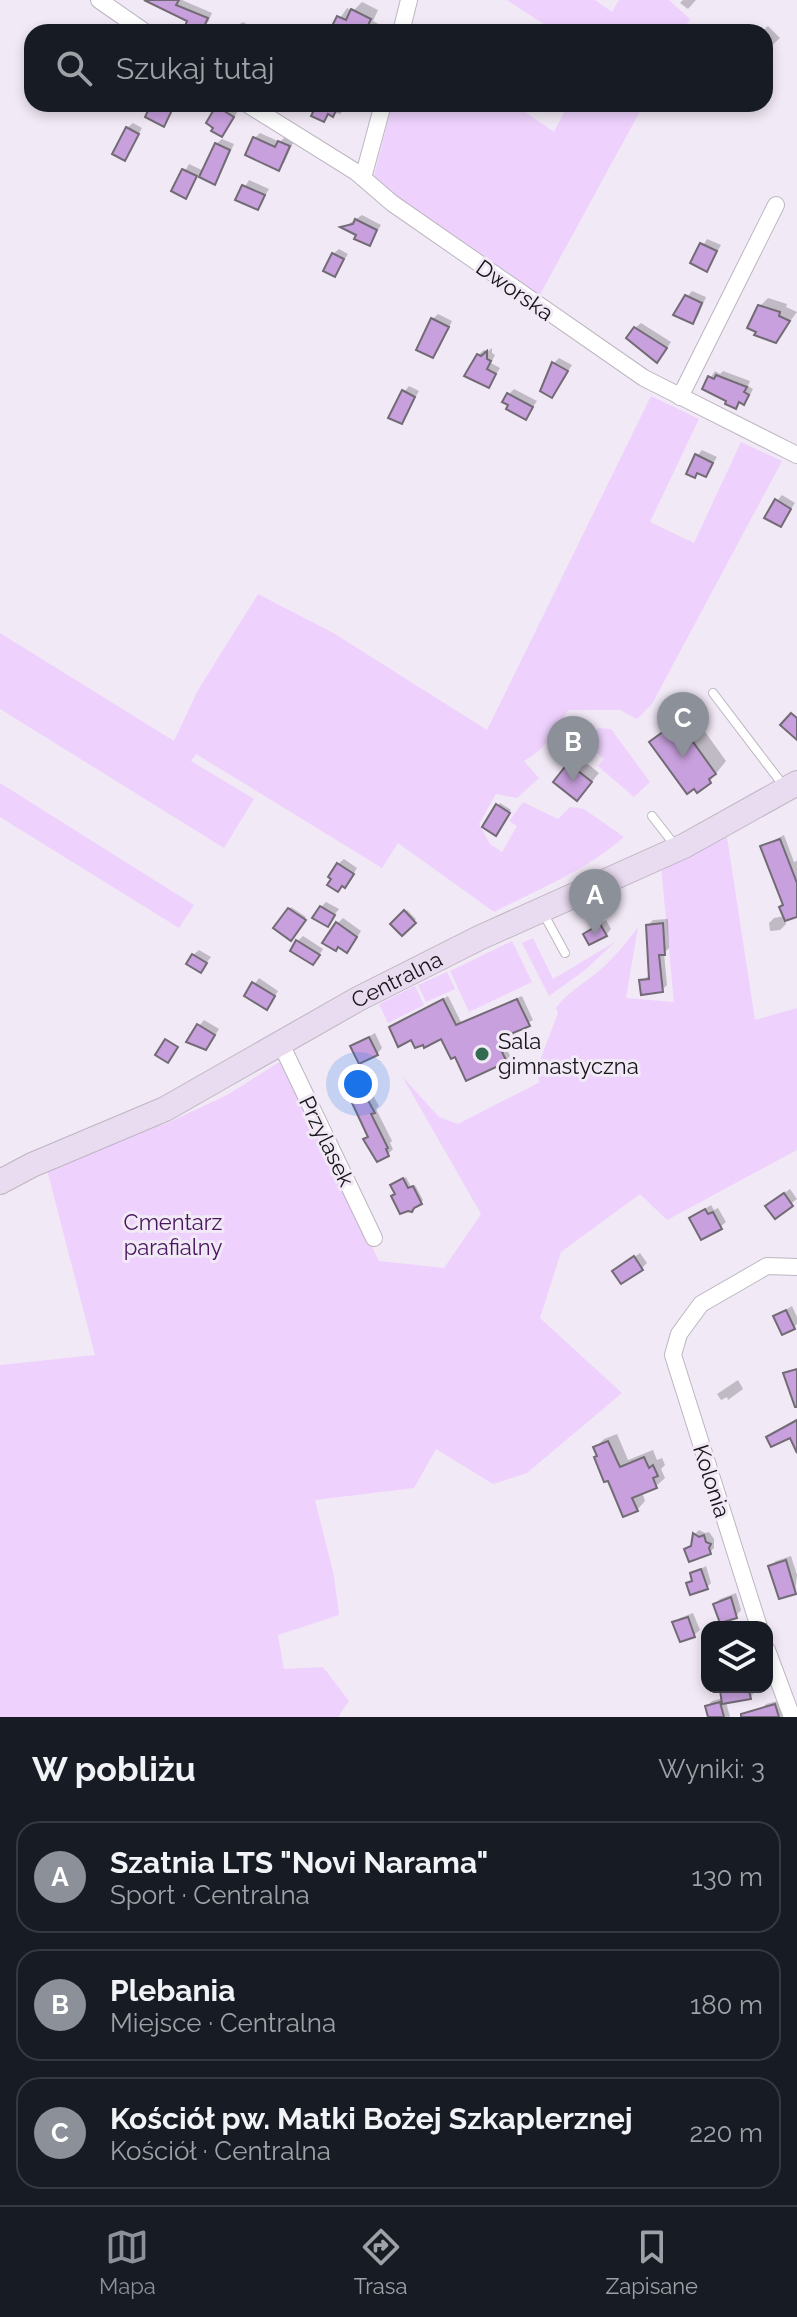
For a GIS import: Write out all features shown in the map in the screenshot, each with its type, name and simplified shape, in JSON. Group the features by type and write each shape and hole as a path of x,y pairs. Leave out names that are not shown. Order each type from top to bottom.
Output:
{"street":[{"path":"99,0 134,24"},
{"path":"403,24 409,0"},
{"name":"Dworska","path":"260,112 363,178 392,203 529,301 644,378 797,455"},
{"path":"363,178 381,112"},
{"path":"680,397 776,205"},
{"name":"Centralna","path":"0,1182 32,1165 165,1109 358,999 479,938 677,849 792,786"},
{"name":"Przylasek","path":"281,1044 374,1238"},
{"name":"Kolonia","path":"757,1621 673,1355 679,1334 701,1304 767,1266 797,1267"},
{"path":"773,1666 792,1717"}],"lane":[{"path":"713,693 792,786"},
{"path":"652,816 677,849"},
{"path":"541,910 565,953"}],"green space":[{"path":"507,0 595,0 612,12 619,0 669,0 690,19 687,24 544,24"},
{"path":"390,112 525,112 554,132 564,112 640,112 537,300 373,180"},
{"path":"651,396 699,419 650,522 694,543 741,442 782,461 652,704 637,719 620,710 568,710 550,739 524,761 539,778 517,798 496,794 479,824 490,844 502,852 517,826 509,821 523,802 558,819 570,807 584,809 624,837 578,869 494,912 398,843 382,868 196,754 191,761 254,799 224,848 0,709 0,633 174,741 198,690 258,594 335,634 487,730"},
{"path":"598,728 611,729 650,782 634,797 598,766 604,759 585,743"},
{"path":"0,783 194,905 179,928 0,817"},
{"name":"Cmentarz parafialny","path":"727,837 755,1020 797,1008 797,1150 667,1220 640,1194 561,1252 540,1318 622,1393 527,1473 493,1484 436,1449 414,1488 315,1500 334,1576 339,1615 278,1635 284,1669 323,1667 349,1701 338,1717 0,1717 0,1365 95,1355 47,1170 160,1122 163,1125 227,1095 281,1061 379,1261 444,1268 481,1214 402,1076 439,1117 458,1124 540,1082 536,1071 558,1013 556,1008 606,964 638,927 626,998 674,1002 661,867"},
{"path":"533,938 553,979 615,942 585,970 549,996 522,943"},
{"path":"512,941 532,982 469,1012 450,971"},
{"path":"447,972 455,989 426,1002 418,985"},
{"path":"415,986 424,1005 388,1023 379,1004"}],"building":[{"path":"144,0 179,0 176,5 208,18 205,24 186,24 187,21"},
{"path":"351,9 371,19 369,24 333,24 337,16 346,20"},
{"path":"147,112 171,112 164,127 145,117"},
{"path":"212,112 226,112 234,117 222,137 211,131 213,128 206,123"},
{"path":"313,112 335,112 333,117 328,114 324,122 311,116"},
{"path":"126,127 139,134 125,161 112,154"},
{"path":"253,137 275,147 278,141 290,146 279,171 245,155"},
{"path":"215,143 230,150 215,185 199,177"},
{"path":"182,169 197,176 186,199 171,191"},
{"path":"242,185 265,195 258,210 235,200"},
{"path":"355,219 377,230 370,246 354,239 356,235 340,227 353,224"},
{"path":"700,243 717,251 707,272 690,263"},
{"path":"332,253 344,259 335,277 323,271"},
{"path":"685,295 702,303 693,324 673,315"},
{"path":"758,305 780,312 779,316 790,321 776,343 754,335 756,332 747,328"},
{"path":"431,318 449,327 433,358 416,350"},
{"path":"634,327 667,348 657,363 626,338"},
{"path":"487,351 487,359 491,361 487,369 496,374 489,388 464,376 477,354 481,356"},
{"path":"552,362 568,371 552,398 540,391"},
{"path":"716,375 747,387 744,392 749,395 744,405 739,402 736,409 702,389 708,376 714,379"},
{"path":"402,390 415,397 402,424 388,418"},
{"path":"507,393 533,407 526,420 506,409 508,405 502,402"},
{"path":"695,454 713,463 706,477 697,473 695,478 686,474"},
{"path":"775,499 791,509 781,527 764,518"},
{"path":"791,713 797,718 797,740 780,725"},
{"path":"678,721 716,774 709,779 711,783 697,793 694,789 687,794 649,742"},
{"path":"568,763 592,782 577,801 553,782"},
{"path":"496,804 510,813 496,836 482,827"},
{"path":"780,839 797,883 797,917 785,921 779,907 783,905 760,846"},
{"path":"337,863 354,874 345,888 342,886 338,892 327,885 331,879 328,877"},
{"path":"320,906 335,915 328,927 312,918"},
{"path":"288,908 306,920 291,941 273,928"},
{"path":"404,910 416,923 402,936 390,924"},
{"path":"336,922 357,937 347,953 322,943"},
{"path":"663,923 665,955 659,955 663,992 641,995 639,980 649,979 646,925"},
{"path":"600,924 607,936 589,945 583,934"},
{"path":"296,940 320,955 313,965 290,951"},
{"path":"192,954 207,963 201,973 186,964"},
{"path":"252,982 275,996 267,1010 244,996"},
{"path":"443,999 456,1025 517,999 530,1026 508,1035 514,1046 502,1052 507,1062 466,1081 455,1057 451,1059 441,1039 424,1048 423,1045 415,1048 411,1040 398,1047 389,1027"},
{"path":"197,1024 215,1035 206,1050 186,1042"},
{"path":"369,1037 378,1055 359,1064 350,1046"},
{"path":"165,1039 178,1047 168,1063 155,1055"},
{"path":"358,1082 375,1113 371,1114 388,1148 389,1156 377,1162 363,1139 368,1137 345,1088"},
{"path":"403,1178 408,1188 413,1186 422,1204 412,1212 400,1214 391,1196 395,1194 390,1185"},
{"path":"784,1193 793,1206 775,1219 765,1206"},
{"path":"705,1209 708,1214 713,1212 722,1229 701,1240 689,1218"},
{"path":"634,1256 643,1270 621,1284 612,1271"},
{"path":"786,1310 795,1329 782,1335 773,1316"},
{"path":"797,1369 797,1407 795,1407 783,1373"},
{"path":"797,1420 797,1453 790,1438 771,1447 766,1437"},
{"path":"608,1441 620,1467 644,1457 649,1468 653,1465 658,1476 653,1478 657,1488 632,1498 638,1511 623,1517 594,1457 597,1456 593,1447"},
{"path":"693,1533 699,1537 704,1535 706,1542 711,1544 711,1554 689,1562 684,1549 691,1546"},
{"path":"786,1560 796,1594 779,1599 768,1566"},
{"path":"701,1569 708,1589 690,1595 686,1583 692,1581 690,1573"},
{"path":"731,1597 737,1618 719,1621 713,1604"},
{"path":"688,1617 695,1637 680,1642 672,1622"},
{"path":"720,1693 750,1693 751,1699 722,1704"},
{"path":"720,1702 724,1717 708,1717 705,1706"},
{"path":"775,1704 779,1717 741,1717 741,1714"}],"place":[{"name":"Kościół pw. Matki Bożej Szkaplerznej","path":"683,758"},
{"name":"Plebania","path":"573,782"},
{"name":"Szatnia LTS \"Novi Narama\"","path":"595,935"},
{"name":"Sala gimnastyczna","path":"482,1054"}]}
